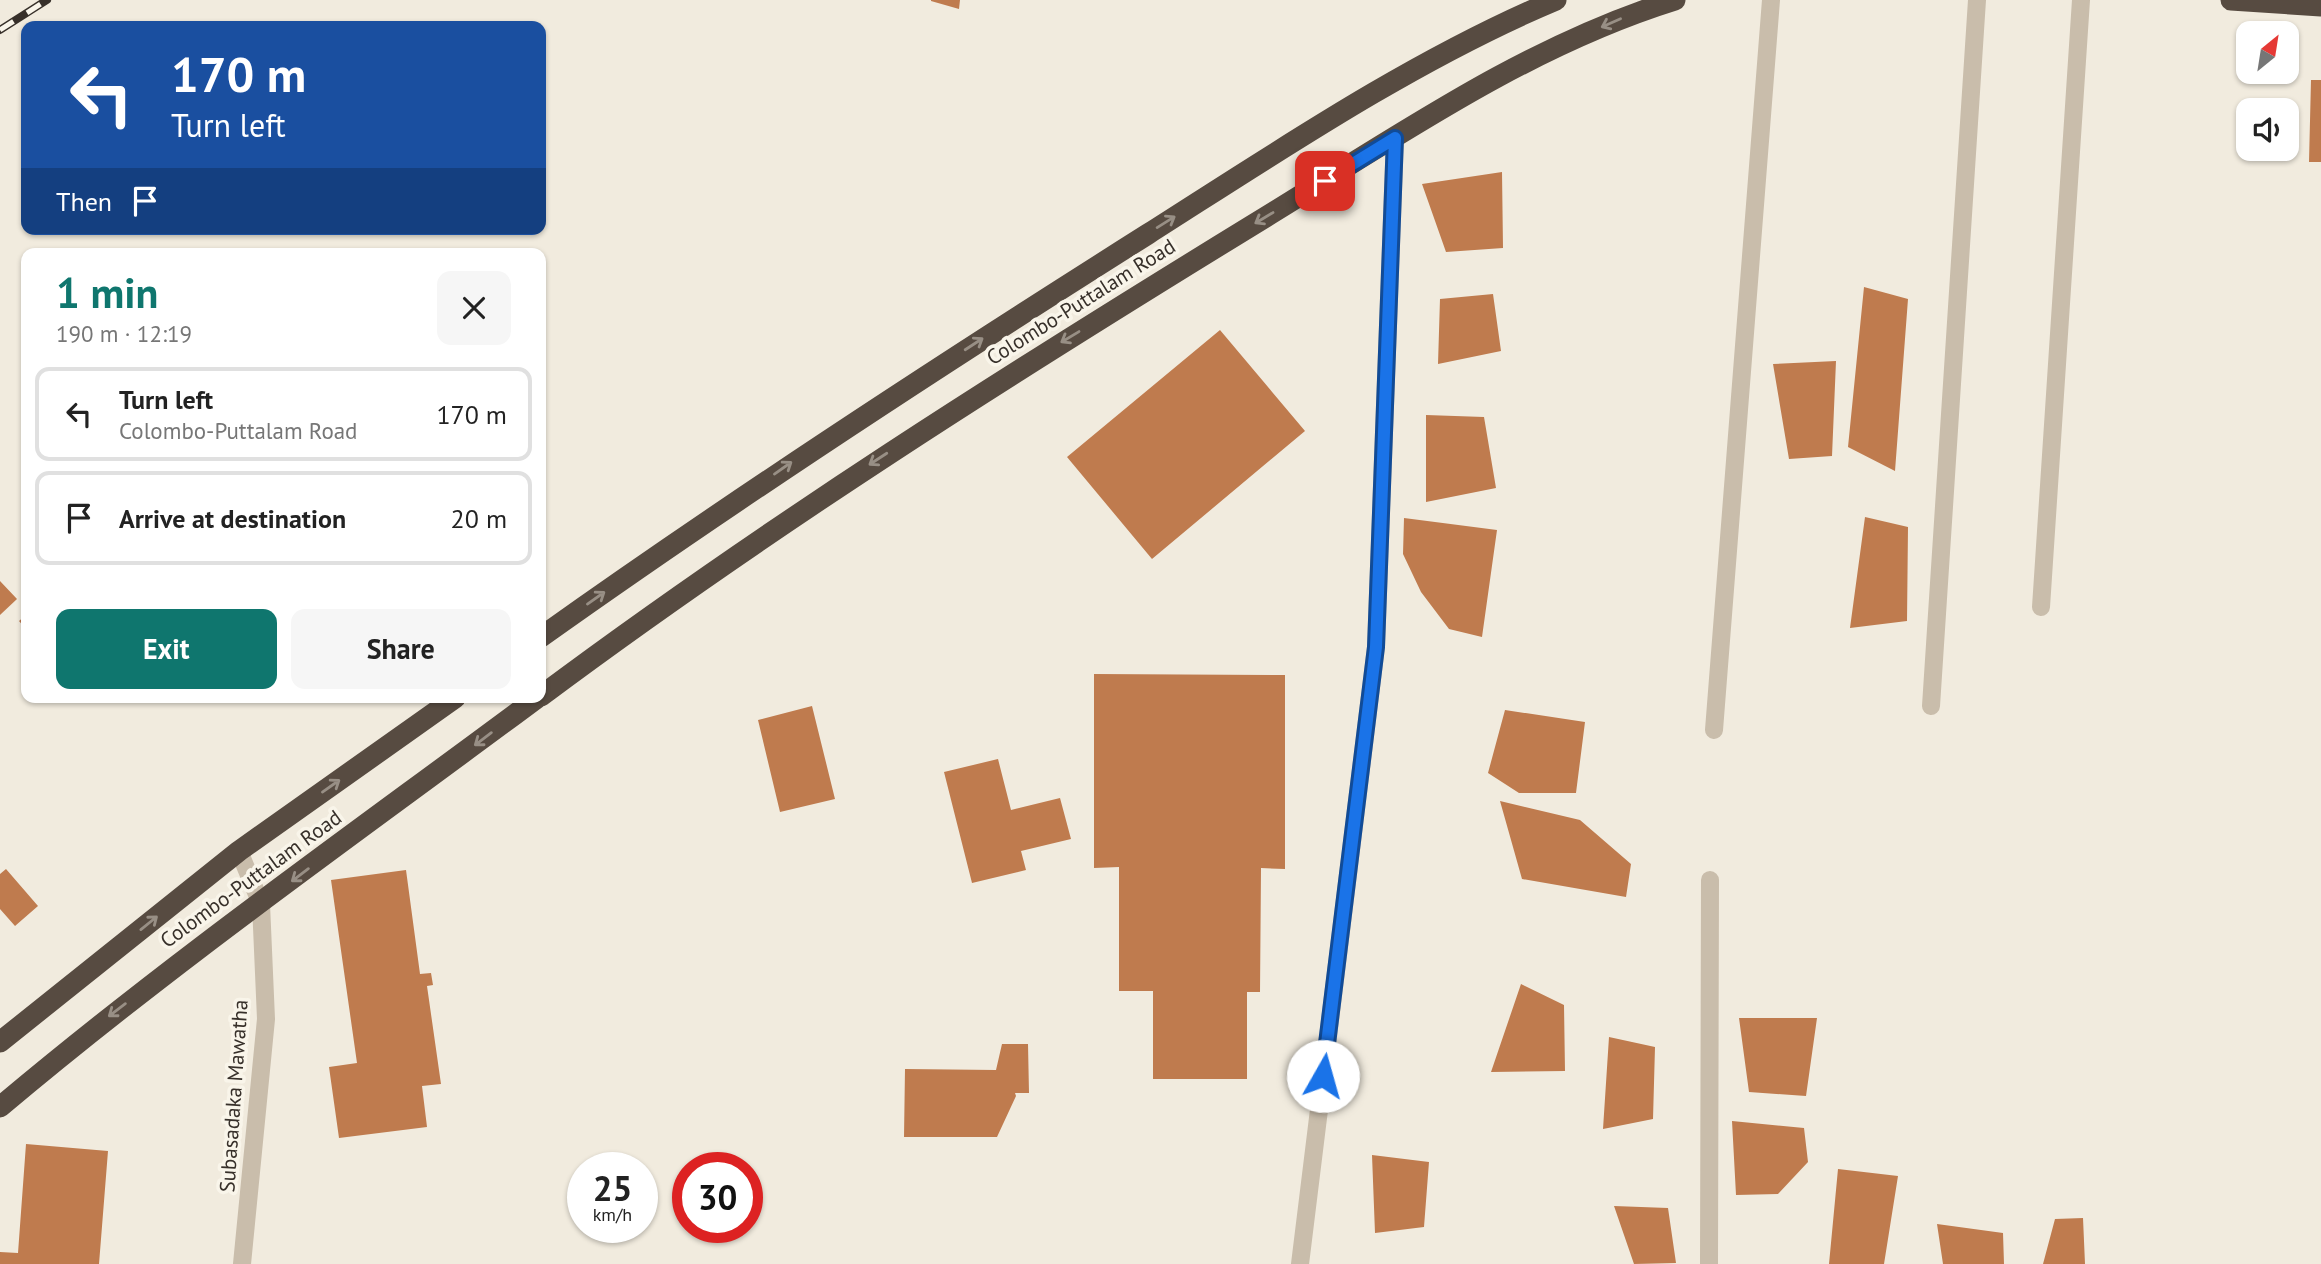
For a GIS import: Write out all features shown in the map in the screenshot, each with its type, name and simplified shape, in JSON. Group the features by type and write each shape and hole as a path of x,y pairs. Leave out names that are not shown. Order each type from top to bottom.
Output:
{"highway":[{"name":"Colombo-Puttalam Road","path":"546,634 793,461 1174,218 1360,103 1507,20 1556,0"},
{"name":"Colombo-Puttalam Road","path":"546,692 634,627 854,475 1022,366 1500,73 1638,12 1675,0"},
{"path":"2231,0 2321,6"},
{"name":"Colombo-Puttalam Road","path":"0,1042 239,852 448,703"},
{"name":"Colombo-Puttalam Road","path":"0,1107 89,1032 531,703"}],"street":[{"path":"1714,730 1771,0"},
{"path":"1931,706 1977,0"},
{"path":"2041,607 2081,0"},
{"path":"1300,1264 1376,647 1395,138"},
{"name":"Subasadaka Mawatha","path":"239,852 261,904 266,1019 242,1264"},
{"path":"1709,1264 1710,880"}],"building":[{"path":"960,0 959,9 931,1"},
{"path":"2311,80 2321,80 2321,162 2309,162"},
{"path":"1502,172 1503,248 1446,252 1422,184"},
{"path":"1864,287 1908,299 1895,471 1848,447"},
{"path":"1493,294 1501,351 1438,364 1440,299"},
{"path":"1220,330 1305,431 1152,559 1067,457"},
{"path":"1836,361 1832,456 1789,459 1773,364"},
{"path":"1426,415 1484,417 1496,488 1426,502"},
{"path":"1865,517 1908,527 1907,621 1850,628"},
{"path":"1404,518 1497,530 1482,637 1449,629 1421,592 1403,554"},
{"path":"0,581 17,599 0,615"},
{"path":"1094,674 1285,675 1285,869 1261,868 1260,992 1247,992 1247,1079 1153,1079 1153,991 1119,991 1119,867 1094,868"},
{"path":"812,706 835,799 780,812 758,720"},
{"path":"1505,710 1585,722 1576,793 1519,793 1488,773"},
{"path":"998,759 1011,810 1060,798 1071,839 1021,851 1026,870 972,883 944,772"},
{"path":"1500,801 1580,820 1631,864 1626,897 1522,879"},
{"path":"6,869 38,906 15,926 0,909 0,874"},
{"path":"406,870 420,974 431,973 433,985 427,986 441,1084 422,1086 427,1127 339,1138 329,1067 357,1063 331,880"},
{"path":"1521,984 1564,1005 1565,1071 1491,1072"},
{"path":"1739,1018 1817,1018 1806,1096 1749,1092"},
{"path":"1609,1037 1655,1047 1653,1119 1603,1129"},
{"path":"1002,1044 1028,1044 1029,1093 1015,1093 997,1137 904,1137 905,1069 996,1070"},
{"path":"1732,1121 1804,1128 1808,1162 1778,1194 1736,1195"},
{"path":"26,1144 108,1151 99,1264 0,1264 0,1252 18,1253"},
{"path":"1372,1155 1429,1162 1424,1227 1375,1233"},
{"path":"1838,1169 1898,1176 1884,1264 1829,1264"},
{"path":"1614,1206 1668,1208 1676,1263 1634,1264"},
{"path":"2083,1218 2085,1264 2043,1264 2055,1219"},
{"path":"1937,1224 2003,1233 2004,1264 1943,1264"}],"railway":[{"path":"0,30 47,0"}],"route":[{"path":"1323,1076 1376,647 1395,138 1325,181"}]}
